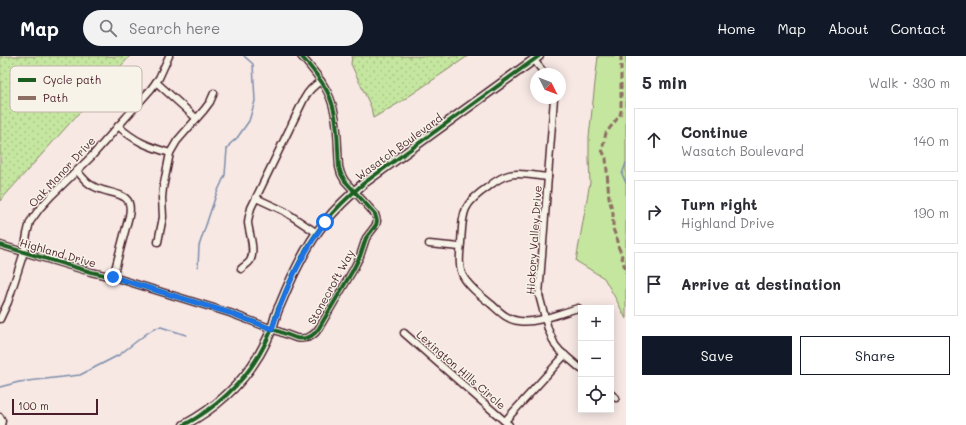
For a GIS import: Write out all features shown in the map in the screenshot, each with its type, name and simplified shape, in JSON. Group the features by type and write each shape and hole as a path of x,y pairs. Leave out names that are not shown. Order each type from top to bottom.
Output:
{"main road":[{"name":"Wasatch Boulevard","path":"184,425 221,400 242,379 258,357 272,329 286,290 317,233 354,191 536,58"}],"street":[{"name":"Oak Manor Drive","path":"142,98 156,82 169,56"},
{"path":"301,56 321,81 330,98 334,110 340,171 343,178 354,191"},
{"path":"536,58 542,68"},
{"path":"241,269 250,261 252,255 248,222 250,212 304,99 313,86 321,81"},
{"path":"156,82 196,118"},
{"path":"158,242 163,217 163,188 170,153 177,141 210,102 214,93"},
{"name":"Hickory Valley Drive","path":"554,104 539,295 544,318 551,338 555,345 578,366"},
{"name":"Oak Manor Drive","path":"0,319 8,302 24,252 30,222 40,208 91,157 130,112"},
{"path":"118,126 141,143 154,149 170,153"},
{"path":"77,171 87,183 122,196 131,206 113,277"},
{"path":"548,177 510,174 497,180 477,194 467,205 464,212 459,262 463,277 468,283 509,319 526,322 578,308"},
{"name":"Stonecroft Way","path":"272,329 301,339 312,335 319,328 353,270 360,256 366,238 377,223 375,214 354,191"},
{"path":"256,198 284,211 317,233"},
{"path":"429,244 460,247"},
{"name":"Highland Drive","path":"0,245 113,277 230,313 272,329"},
{"name":"Lexington Hills Circle","path":"404,333 507,423"},
{"path":"507,423 565,355"},
{"path":"0,417 2,421 1,425"}],"green space":[{"path":"0,56 130,56 121,66 10,66 10,112 80,112 0,201"},
{"path":"352,56 468,56 399,103 373,118 371,107 351,64"},
{"path":"598,56 626,56 626,319 604,278 576,261 590,182 589,137"}],"waterway":[{"path":"198,267 199,246 216,195 225,175 227,149 249,121 255,101 253,64 244,56"},
{"path":"626,163 622,174 626,183"},
{"path":"0,387 19,382 80,375 119,355 155,328 161,327 186,335"}],"marked path":[{"path":"621,56 621,111 620,115 606,133 602,150 606,158 609,198 613,213 613,229 618,241 618,246 626,273"}],"cycle path":[{"path":"0,245 113,277 230,313 296,338 306,338 312,335 319,328 353,270 360,256 366,238 376,225 377,221 375,214 345,181 341,174 339,167 336,119 331,100 312,68 301,56"},
{"path":"184,425 206,412 216,404 235,386 252,366 268,338 294,273 318,231 339,206 364,183 539,56"}],"route":[{"path":"113,277 230,313 272,329 279,306 295,273 317,233 325,222"}]}
